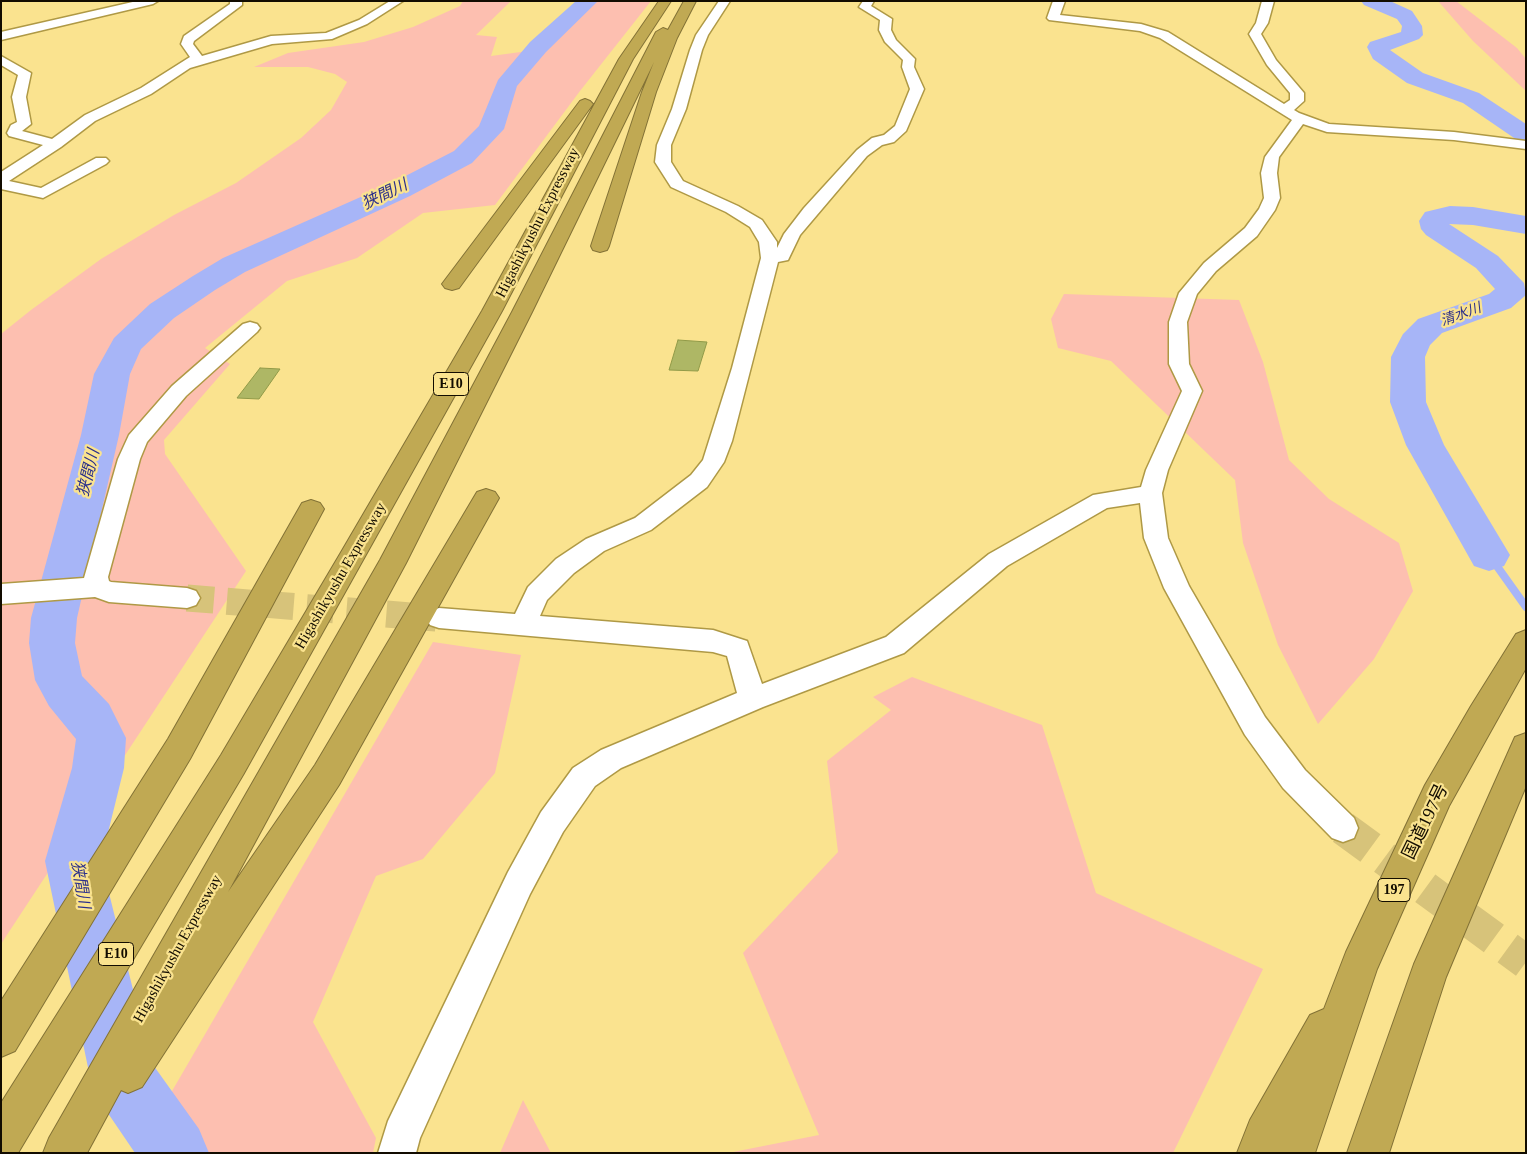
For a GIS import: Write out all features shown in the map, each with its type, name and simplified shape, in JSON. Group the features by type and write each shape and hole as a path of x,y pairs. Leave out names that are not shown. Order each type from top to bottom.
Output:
{"highway":[{"name":"Higashikyushu Expressway","path":"1,1142 232,765 492,311 593,118 645,29 665,1"},
{"name":"Higashikyushu Expressway","path":"64,1153 392,563 544,270 644,67 682,1"},
{"path":"600,246 649,92 670,38 690,1"},
{"path":"452,284 613,67 645,29"},
{"path":"74,1153 327,775 486,498"},
{"path":"1,1037 179,750 311,509"},
{"name":"国道197号","path":"1294,1153 1359,966 1437,796 1482,715 1526,642"},
{"path":"1368,1153 1427,977 1526,747"},
{"path":"1258,1153 1265,1135 1359,966"}],"street":[{"path":"1,36 153,1"},
{"path":"1,179 56,144 90,118 146,91 188,65 197,58 187,44 188,39 236,5 236,1"},
{"path":"188,65 271,40 328,36 364,22 398,1"},
{"path":"523,625 537,594 565,566 595,545 642,524 675,501 699,480 713,462 721,441 770,258 768,242 756,224 732,209 677,184 663,162 664,145 679,109 696,50 702,35 725,1"},
{"path":"770,258 782,256 792,234 862,153 878,141 889,139 902,128 912,103 917,89 908,67 909,59 890,42 885,30 886,19 865,7 868,1"},
{"path":"1059,1 1053,18 1141,28 1164,35 1293,114 1327,128 1454,136 1526,144"},
{"path":"1268,1 1262,23 1255,34 1271,62 1297,93 1297,101 1285,136 1272,157 1269,173 1272,198 1267,210 1251,232 1210,267 1188,293 1178,322 1179,364 1192,391 1157,470 1151,493 1156,538 1177,588 1255,726 1294,779 1343,828"},
{"path":"10,47 65,30 82,22 81,18"},
{"path":"1,60 25,73 19,97 24,124 16,128 14,133 56,144"},
{"path":"1,184 43,193 101,162"},
{"path":"97,587 96,577 137,440 179,390 250,328"},
{"path":"397,1153 402,1135 519,883 552,822 584,777 611,759 752,699 894,646 998,560 1101,501 1151,493"},
{"path":"1,594 97,587 109,592 187,598"},
{"path":"1,602 39,592"},
{"path":"440,618 713,641 738,649 752,699"}],"shaded area":[{"path":"463,1 511,1 476,35 497,37 491,56 543,49 596,1 651,1 580,91 495,205 423,213 357,258 287,281 205,348 230,364 164,440 165,454 246,571 1,944 1,334 101,259 174,215 236,183 301,138 331,110 347,82 335,74 308,67 254,67 288,53 364,42 413,27 460,6"},
{"path":"1438,1 1456,1 1517,48 1526,59 1526,91 1473,41"},
{"path":"1064,294 1239,300 1263,362 1289,460 1329,499 1399,543 1413,591 1374,659 1318,724 1278,645 1243,543 1235,480 1111,361 1058,348 1051,319"},
{"path":"433,642 521,655 495,773 423,859 376,876 313,1022 376,1138 373,1153 136,1153"},
{"path":"912,677 1042,725 1096,893 1263,969 1173,1153 728,1153 819,1135 743,953 838,852 827,761 891,710 873,697"},
{"path":"523,1100 551,1153 500,1153"}],"building":[{"path":"678,340 707,342 698,371 669,370"},
{"path":"260,368 280,369 259,399 237,398"}],"waterway":[{"name":"狭間川","path":"175,1153 122,1077 73,861 98,768 101,738 91,719 66,692 59,680 52,643 54,618 100,435 112,374 126,345 162,311 204,283 234,265 400,190 463,157 491,129 506,85 538,47 588,1"},
{"name":"清水川","path":"1371,1 1405,15 1412,26 1412,35 1378,47 1381,54 1415,78 1471,98 1526,135"},
{"name":"清水川","path":"1489,555 1425,445 1408,402 1408,357 1415,341 1430,326 1500,301 1513,290 1487,262 1436,229 1433,221 1435,218 1450,215 1473,216 1526,225"},
{"path":"1489,555 1526,607"}],"tunnel":[{"path":"187,598 436,618"},
{"path":"1343,828 1526,962"}]}
